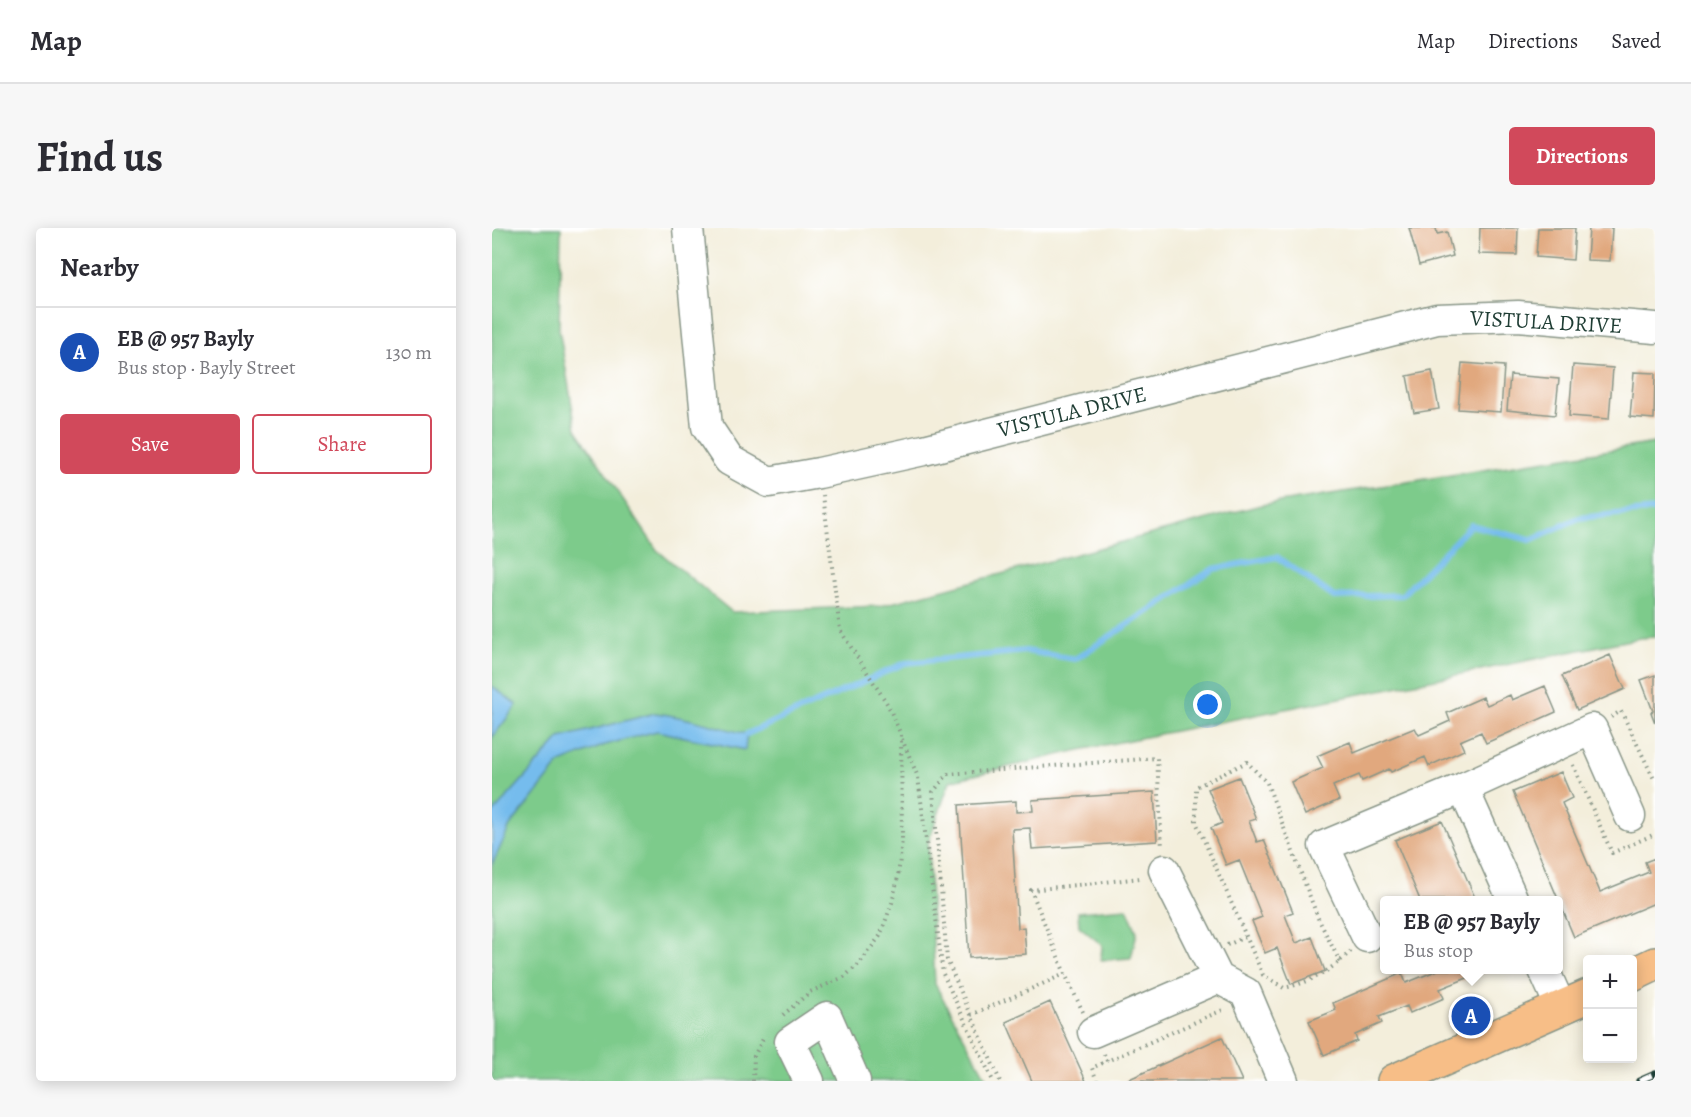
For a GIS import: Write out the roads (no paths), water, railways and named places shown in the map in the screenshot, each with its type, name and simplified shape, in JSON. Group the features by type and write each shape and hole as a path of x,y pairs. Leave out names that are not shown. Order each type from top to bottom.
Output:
{"main road":[{"path":"1637,973 1655,964"},
{"path":"1394,1081 1574,1002"}],"street":[{"name":"VISTULA DRIVE","path":"688,228 707,427 729,460 769,482 819,474 924,450 1437,319 1518,316 1655,328"},
{"path":"1367,937 1324,846 1463,788 1592,729 1630,816"},
{"path":"1463,788 1511,896"},
{"path":"1164,870 1218,978 1246,993 1282,1081"},
{"path":"1549,974 1574,1002"},
{"path":"1093,1032 1218,978"},
{"path":"809,1081 790,1042 827,1017 855,1081"}],"water":[{"path":"492,686 517,705 492,738"},
{"path":"655,713 747,734 745,750 657,731 605,745 560,763 510,826 492,865 492,814 560,738"}],"waterway":[{"path":"747,734 905,663 1026,651 1075,659 1213,569 1277,557 1334,597 1402,595 1471,525 1530,540 1579,518 1655,510"}],"railway":[{"path":"1639,1081 1655,1074"}],"place":[{"name":"EB @ 957 Bayly","path":"1471,1016"}]}
